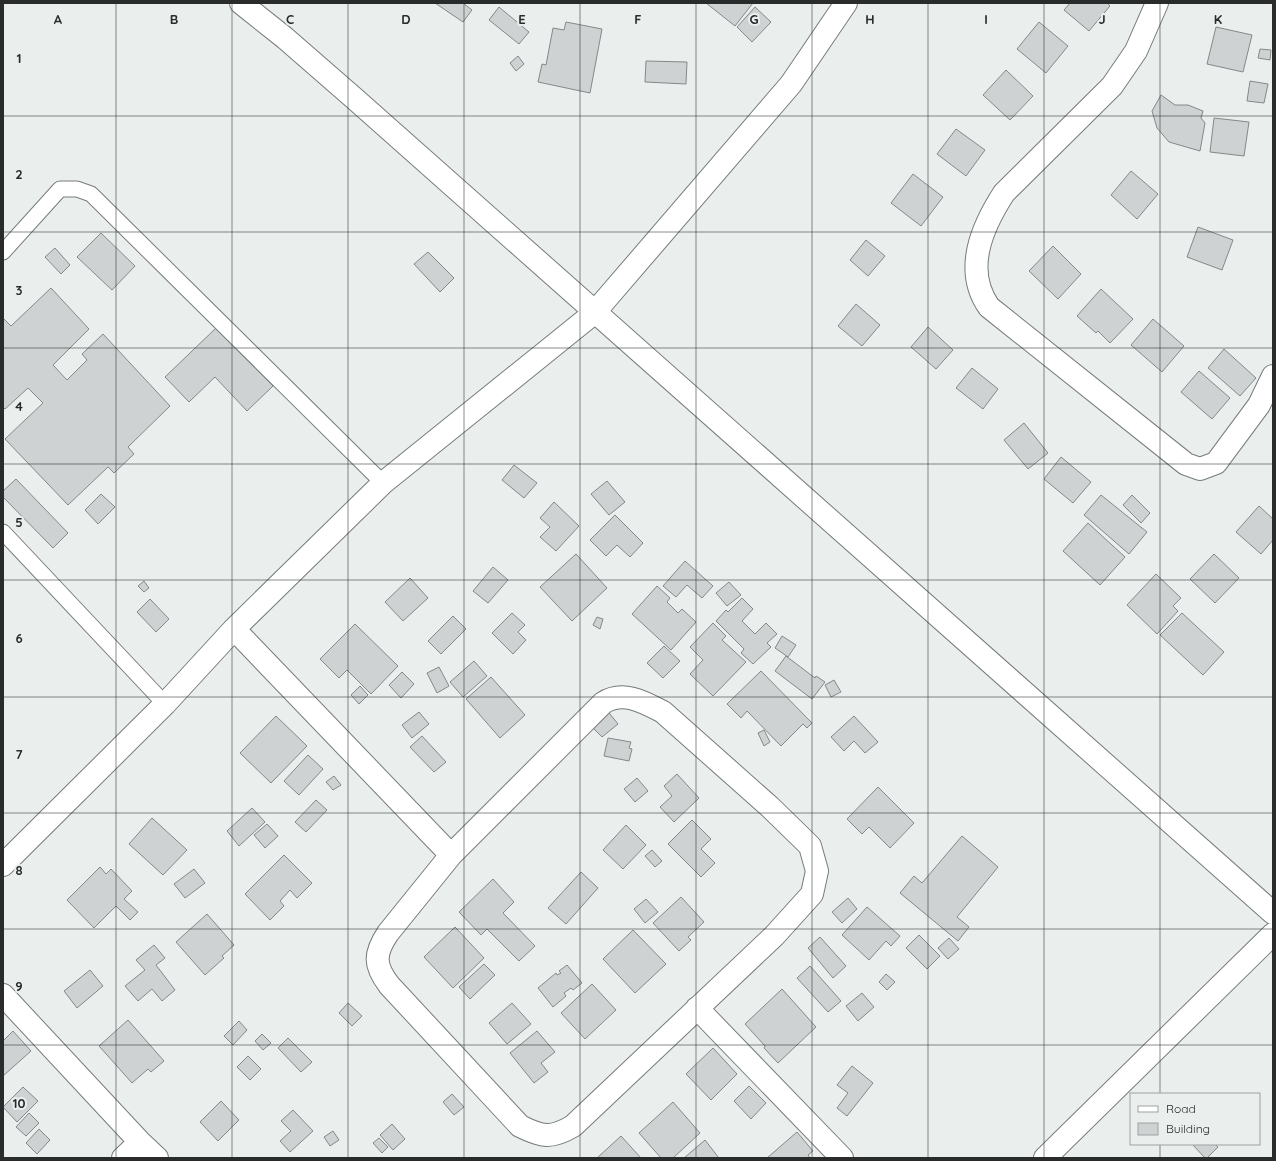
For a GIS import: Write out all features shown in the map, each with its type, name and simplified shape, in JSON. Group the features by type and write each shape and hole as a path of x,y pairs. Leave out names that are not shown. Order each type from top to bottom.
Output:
{"street":[{"path":"241,3 285,38 355,99 594,313 1273,913"},
{"path":"3,865 165,704 234,629 383,484 594,313 791,84 846,3"},
{"path":"1157,3 1136,50 1112,86 1004,193 990,214 977,256 976,272 982,297 989,308 1186,464 1192,467 1200,469 1216,463 1259,405 1273,376"},
{"path":"234,629 451,855"},
{"path":"627,697 645,703 663,712 770,807 810,846 817,871 812,894 774,936 573,1126 559,1134 546,1136 534,1133 520,1126 380,974 376,961 379,946 451,855 603,703 611,698 627,697"},
{"path":"1045,1158 1273,934"},
{"path":"3,995 140,1142 157,1158"},
{"path":"697,1008 842,1158"},
{"path":"123,1158 140,1142"}],"lane":[{"path":"3,252 60,189 77,189 91,194 383,484"},
{"path":"3,532 165,704"}],"building":[{"path":"435,3 463,3 472,10 463,22"},
{"path":"706,3 753,3 735,26"},
{"path":"1070,3 1107,3 1110,6 1089,31 1064,10"},
{"path":"499,7 529,32 519,44 489,20"},
{"path":"755,7 771,22 752,42 737,27"},
{"path":"566,22 602,29 590,93 538,82 542,64 546,65 553,28 564,30"},
{"path":"1039,22 1068,46 1046,73 1017,49"},
{"path":"1216,27 1252,35 1243,72 1207,64"},
{"path":"1260,49 1271,50 1270,60 1258,58"},
{"path":"518,56 524,64 516,71 510,63"},
{"path":"646,61 687,62 686,84 645,82"},
{"path":"1006,70 1033,96 1010,120 983,95"},
{"path":"1250,81 1268,84 1264,103 1247,101"},
{"path":"1161,95 1175,105 1188,105 1203,111 1201,118 1205,123 1200,151 1169,142 1157,128 1152,111"},
{"path":"1214,118 1249,122 1244,156 1210,152"},
{"path":"956,129 985,150 966,176 937,154"},
{"path":"1131,171 1158,194 1137,219 1111,195"},
{"path":"913,174 943,197 921,226 891,203"},
{"path":"1198,227 1233,240 1222,270 1187,257"},
{"path":"101,233 135,266 112,290 77,257"},
{"path":"866,240 885,256 868,276 850,260"},
{"path":"1053,246 1081,274 1058,299 1029,271"},
{"path":"55,248 70,265 61,274 45,257"},
{"path":"428,252 454,278 440,292 414,264"},
{"path":"51,288 89,329 53,365 67,380 87,360 82,354 103,334 170,406 128,447 134,454 114,473 108,467 68,505 5,439 43,403 28,388 5,409 3,407 3,318 11,326"},
{"path":"1101,289 1133,319 1110,343 1098,331 1096,333 1077,316"},
{"path":"856,304 880,325 862,346 838,326"},
{"path":"1153,319 1184,346 1162,372 1131,345"},
{"path":"928,327 953,350 936,369 911,347"},
{"path":"216,328 273,386 247,411 215,377 189,402 165,377"},
{"path":"1224,349 1256,378 1240,396 1208,368"},
{"path":"972,368 998,389 983,409 956,388"},
{"path":"1199,371 1230,398 1212,419 1181,392"},
{"path":"1024,423 1048,453 1028,469 1004,440"},
{"path":"1061,457 1091,482 1073,503 1044,479"},
{"path":"514,465 537,483 524,498 502,480"},
{"path":"16,479 68,533 53,548 3,497 3,491"},
{"path":"607,481 625,502 609,515 591,494"},
{"path":"101,494 115,507 98,524 85,510"},
{"path":"1101,495 1147,532 1129,554 1084,515"},
{"path":"1132,495 1150,513 1141,523 1123,505"},
{"path":"554,502 579,526 556,551 540,537 550,527 540,518"},
{"path":"1259,506 1273,519 1273,540 1261,554 1236,532"},
{"path":"615,515 643,543 630,557 617,545 606,556 590,540"},
{"path":"1088,523 1125,557 1100,585 1063,551"},
{"path":"576,554 607,588 572,621 540,587"},
{"path":"1214,554 1239,578 1215,603 1190,579"},
{"path":"685,561 713,586 702,598 687,585 676,597 663,586"},
{"path":"493,567 508,580 488,603 473,591"},
{"path":"1156,574 1181,598 1173,606 1178,611 1157,634 1127,605"},
{"path":"410,578 428,598 403,621 385,602"},
{"path":"144,581 149,588 144,592 138,586"},
{"path":"729,582 741,595 727,606 716,593"},
{"path":"657,586 670,598 667,602 678,613 682,609 696,622 671,650 632,614"},
{"path":"742,598 753,609 742,621 755,634 766,623 777,634 767,643 771,647 753,664 741,653 744,649 716,621 726,610 728,612"},
{"path":"150,599 169,619 156,632 137,612"},
{"path":"512,613 525,625 518,632 526,640 513,654 492,633"},
{"path":"1182,613 1224,652 1203,675 1160,635"},
{"path":"453,616 466,629 441,654 428,641"},
{"path":"597,617 603,619 600,629 593,625"},
{"path":"713,623 726,636 722,640 746,662 713,696 690,674 703,660 690,647"},
{"path":"355,624 398,666 371,694 347,670 339,678 320,659"},
{"path":"782,636 796,645 788,657 775,648"},
{"path":"664,646 680,661 663,678 647,663"},
{"path":"786,656 815,678 816,676 825,682 812,699 775,671"},
{"path":"474,661 487,676 463,697 450,682"},
{"path":"439,667 449,686 437,693 427,673"},
{"path":"761,671 812,723 807,728 803,724 781,746 747,711 741,718 727,704"},
{"path":"402,672 414,684 401,698 389,685"},
{"path":"491,677 525,715 500,738 466,699"},
{"path":"834,680 841,692 831,697 825,685"},
{"path":"360,686 368,695 359,704 351,695"},
{"path":"606,709 618,724 602,737 589,724"},
{"path":"419,712 429,724 412,738 402,725"},
{"path":"276,716 307,746 271,783 240,753"},
{"path":"854,716 878,742 865,753 854,741 844,751 831,737"},
{"path":"764,730 770,742 764,746 758,733"},
{"path":"422,736 446,762 434,772 410,747"},
{"path":"608,738 631,742 629,748 632,749 629,761 604,756"},
{"path":"308,755 323,769 299,795 284,781"},
{"path":"677,774 699,798 674,822 660,807 672,796 664,786"},
{"path":"334,776 341,785 333,790 326,782"},
{"path":"637,778 648,791 635,802 624,789"},
{"path":"878,787 914,823 890,848 869,827 862,834 847,819"},
{"path":"316,800 327,810 306,832 295,822"},
{"path":"252,808 265,822 239,846 227,831"},
{"path":"152,818 187,850 163,875 129,844"},
{"path":"692,820 711,839 701,849 715,863 701,877 668,844"},
{"path":"267,824 278,836 265,848 254,835"},
{"path":"626,825 646,845 623,869 603,850"},
{"path":"962,836 998,867 957,917 969,927 958,941 900,893 914,876 922,883"},
{"path":"652,850 662,861 655,867 645,856"},
{"path":"284,855 312,883 297,898 290,890 280,901 284,906 270,920 245,894"},
{"path":"100,867 106,874 111,869 132,891 124,899 138,912 130,920 116,906 94,928 67,900"},
{"path":"194,869 205,883 185,898 174,884"},
{"path":"581,872 598,888 566,924 548,908"},
{"path":"493,879 514,902 503,913 535,946 519,961 487,929 481,935 459,912"},
{"path":"681,897 704,922 688,937 691,940 679,951 653,923"},
{"path":"848,898 857,909 842,923 832,912"},
{"path":"646,899 658,912 645,923 634,909"},
{"path":"867,907 900,936 891,946 886,941 869,960 842,935"},
{"path":"207,914 234,945 222,956 224,958 205,975 176,942"},
{"path":"455,927 484,958 453,988 424,957"},
{"path":"633,930 666,964 635,993 603,959"},
{"path":"919,935 940,956 927,969 906,948"},
{"path":"820,937 846,966 833,978 808,948"},
{"path":"949,938 959,949 948,959 938,948"},
{"path":"154,945 165,958 156,965 175,990 162,1001 152,989 138,1001 125,986 145,970 136,960"},
{"path":"484,964 495,975 470,999 459,987"},
{"path":"567,965 582,983 573,990 571,988 564,993 566,996 553,1007 538,988 556,973 557,975 561,973 559,971"},
{"path":"810,966 841,1001 828,1012 797,978"},
{"path":"90,970 103,986 77,1008 64,991"},
{"path":"886,974 895,982 887,990 879,982"},
{"path":"592,984 616,1010 585,1039 561,1013"},
{"path":"782,989 816,1027 778,1063 745,1024"},
{"path":"862,993 874,1007 858,1021 846,1006"},
{"path":"348,1003 362,1016 352,1026 339,1013"},
{"path":"512,1003 531,1024 507,1044 489,1023"},
{"path":"128,1020 164,1061 151,1072 148,1069 132,1083 99,1046"},
{"path":"239,1021 247,1030 233,1045 224,1036"},
{"path":"13,1031 31,1051 3,1076 3,1041"},
{"path":"537,1031 555,1052 541,1063 548,1072 534,1083 510,1053"},
{"path":"262,1034 271,1043 263,1050 255,1041"},
{"path":"288,1038 312,1062 301,1072 278,1048"},
{"path":"713,1048 737,1074 711,1100 686,1074"},
{"path":"248,1056 261,1069 250,1080 237,1067"},
{"path":"852,1066 873,1083 847,1116 837,1108 848,1093 837,1085"},
{"path":"749,1086 766,1103 751,1119 734,1101"},
{"path":"23,1087 38,1101 17,1122 3,1107"},
{"path":"452,1094 464,1107 454,1115 443,1102"},
{"path":"221,1101 239,1120 218,1141 200,1122"},
{"path":"673,1102 700,1133 673,1158 661,1158 639,1133"},
{"path":"293,1110 313,1131 290,1152 280,1141 291,1131 281,1121"},
{"path":"29,1113 39,1123 26,1136 16,1127"},
{"path":"392,1124 405,1139 393,1150 380,1135"},
{"path":"39,1129 50,1140 37,1154 26,1143"},
{"path":"333,1131 339,1140 330,1146 324,1137"},
{"path":"797,1132 813,1151 808,1155 810,1158 767,1158"},
{"path":"621,1136 641,1158 597,1158"},
{"path":"379,1138 388,1147 382,1153 373,1143"},
{"path":"705,1140 719,1158 684,1158"},
{"path":"1193,1145 1216,1145 1218,1147 1207,1158 1205,1158"}]}
